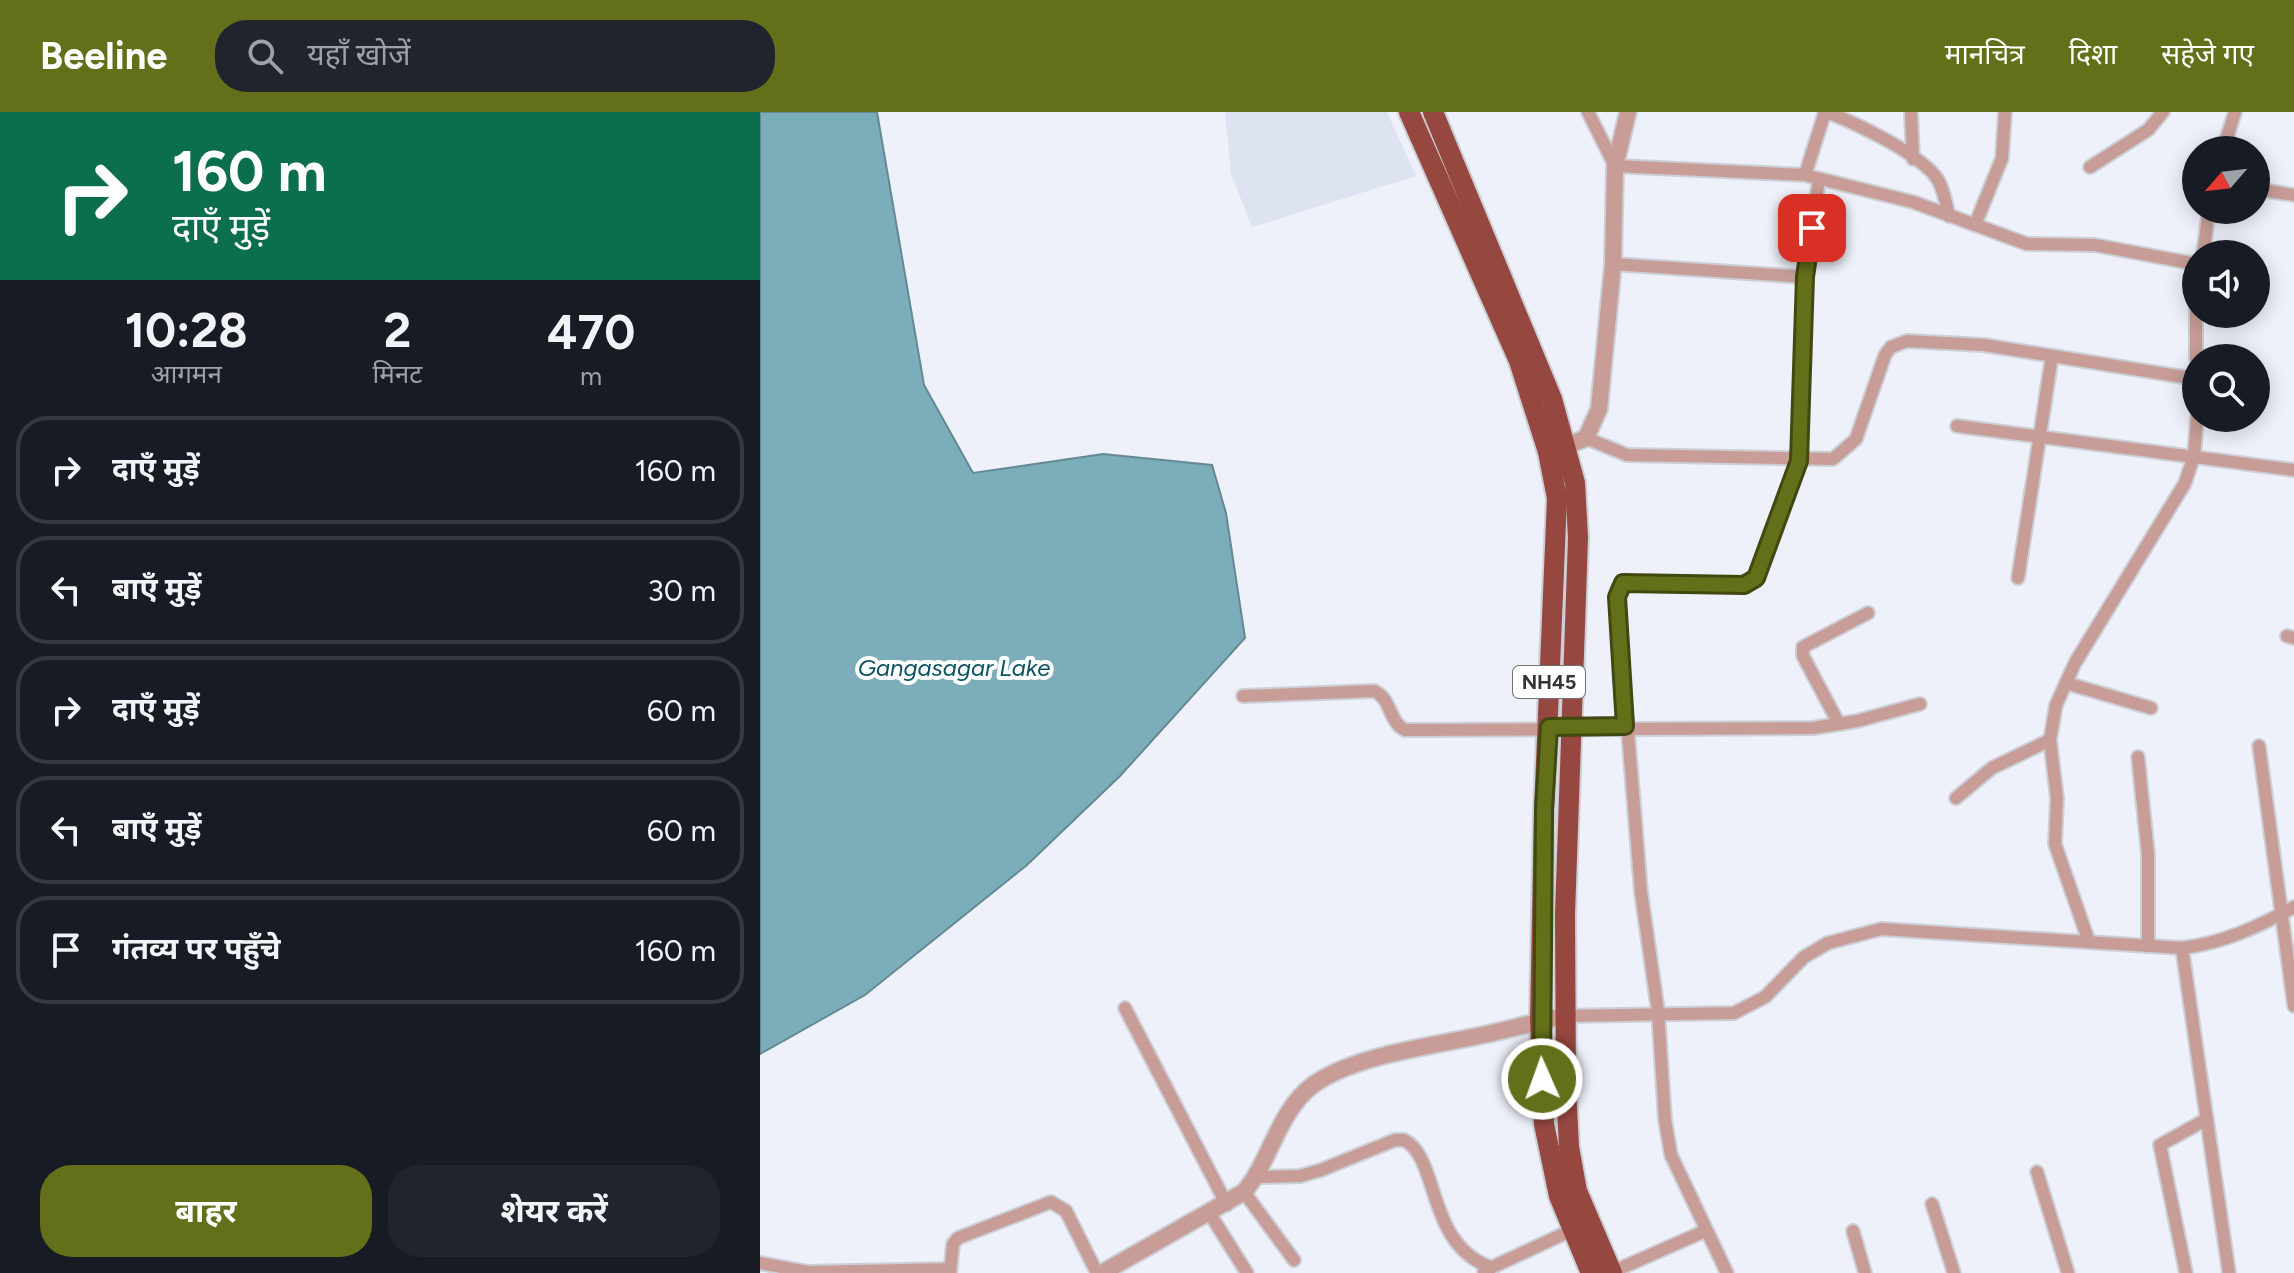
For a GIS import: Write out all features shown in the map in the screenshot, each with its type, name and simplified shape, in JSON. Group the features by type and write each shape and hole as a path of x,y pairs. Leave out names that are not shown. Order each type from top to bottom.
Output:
{"highway":[{"name":"NH45","path":"1409,112 1558,450 1540,1020 1544,1124 1559,1196 1591,1273"},
{"name":"NH45","path":"1433,112 1536,358 1578,518 1571,726 1566,1087 1572,1171 1584,1212 1612,1273"}],"street":[{"path":"1588,112 1615,166"},
{"path":"1558,450 1586,438 1599,409 1613,264 1615,166 1628,112"},
{"path":"1805,175 1826,112 1866,127 1938,180 1949,216"},
{"path":"1911,112 1913,159"},
{"path":"1975,225 2002,158 2005,112"},
{"path":"2090,167 2148,130 2163,112"},
{"path":"2227,136 2235,112"},
{"path":"1615,166 1805,175 1913,202 2027,244 2095,245 2182,261"},
{"path":"1727,1273 1671,1155 1665,1120 1658,1011 1641,892 1625,726 1618,588 1629,582 1751,582 1764,561 1799,461 1805,277 1819,179"},
{"path":"2270,191 2294,195"},
{"path":"1613,264 1805,277"},
{"path":"1586,438 1627,455 1799,461 1833,459 1851,447 1885,355 1900,343 1984,345 2182,377"},
{"path":"2018,578 2052,356"},
{"path":"1957,426 2294,470"},
{"path":"2089,942 2058,860 2056,776 2050,740 2056,705 2066,683 2185,483 2194,456 2196,432"},
{"path":"1839,724 1803,656 1803,647 1868,613"},
{"path":"2066,683 2151,708"},
{"path":"1243,696 1374,691 1383,695 1398,726 1405,730 1571,726 1734,729 1839,724 1920,704"},
{"path":"1956,798 1992,768 2050,740"},
{"path":"2259,746 2294,1006"},
{"path":"2138,757 2148,854 2148,946"},
{"path":"761,1265 808,1272 949,1271 958,1238 1051,1202 1066,1211 1100,1273 1227,1205 1244,1192 1257,1177 1285,1116 1312,1085 1342,1070 1540,1020 1658,1011 1716,1016 1751,1007 1804,957 1828,943 1881,929 2182,948 2223,940 2294,907"},
{"path":"2182,948 2229,1273"},
{"path":"1125,1008 1227,1205"},
{"path":"2186,1273 2160,1145 2207,1119"},
{"path":"1257,1177 1300,1176 1404,1140 1415,1150 1462,1254 1486,1270 1572,1230"},
{"path":"2037,1172 2068,1273"},
{"path":"1244,1192 1294,1260"},
{"path":"1932,1204 1954,1273"},
{"path":"1210,1214 1247,1273"},
{"path":"1612,1273 1705,1231"},
{"path":"1853,1231 1865,1273"}],"shaded area":[{"path":"1225,112 1387,112 1416,176 1252,227 1231,174"}],"water":[{"name":"Gangasagar Lake","path":"760,112 877,112 924,385 973,473 1103,454 1212,465 1226,513 1245,638 1120,776 1027,865 865,995 760,1054"}],"route":[{"path":"1542,1079 1540,1020 1544,810 1549,727 1625,726 1617,597 1618,588 1623,583 1744,585 1756,578 1799,461 1805,277 1812,228"}]}
